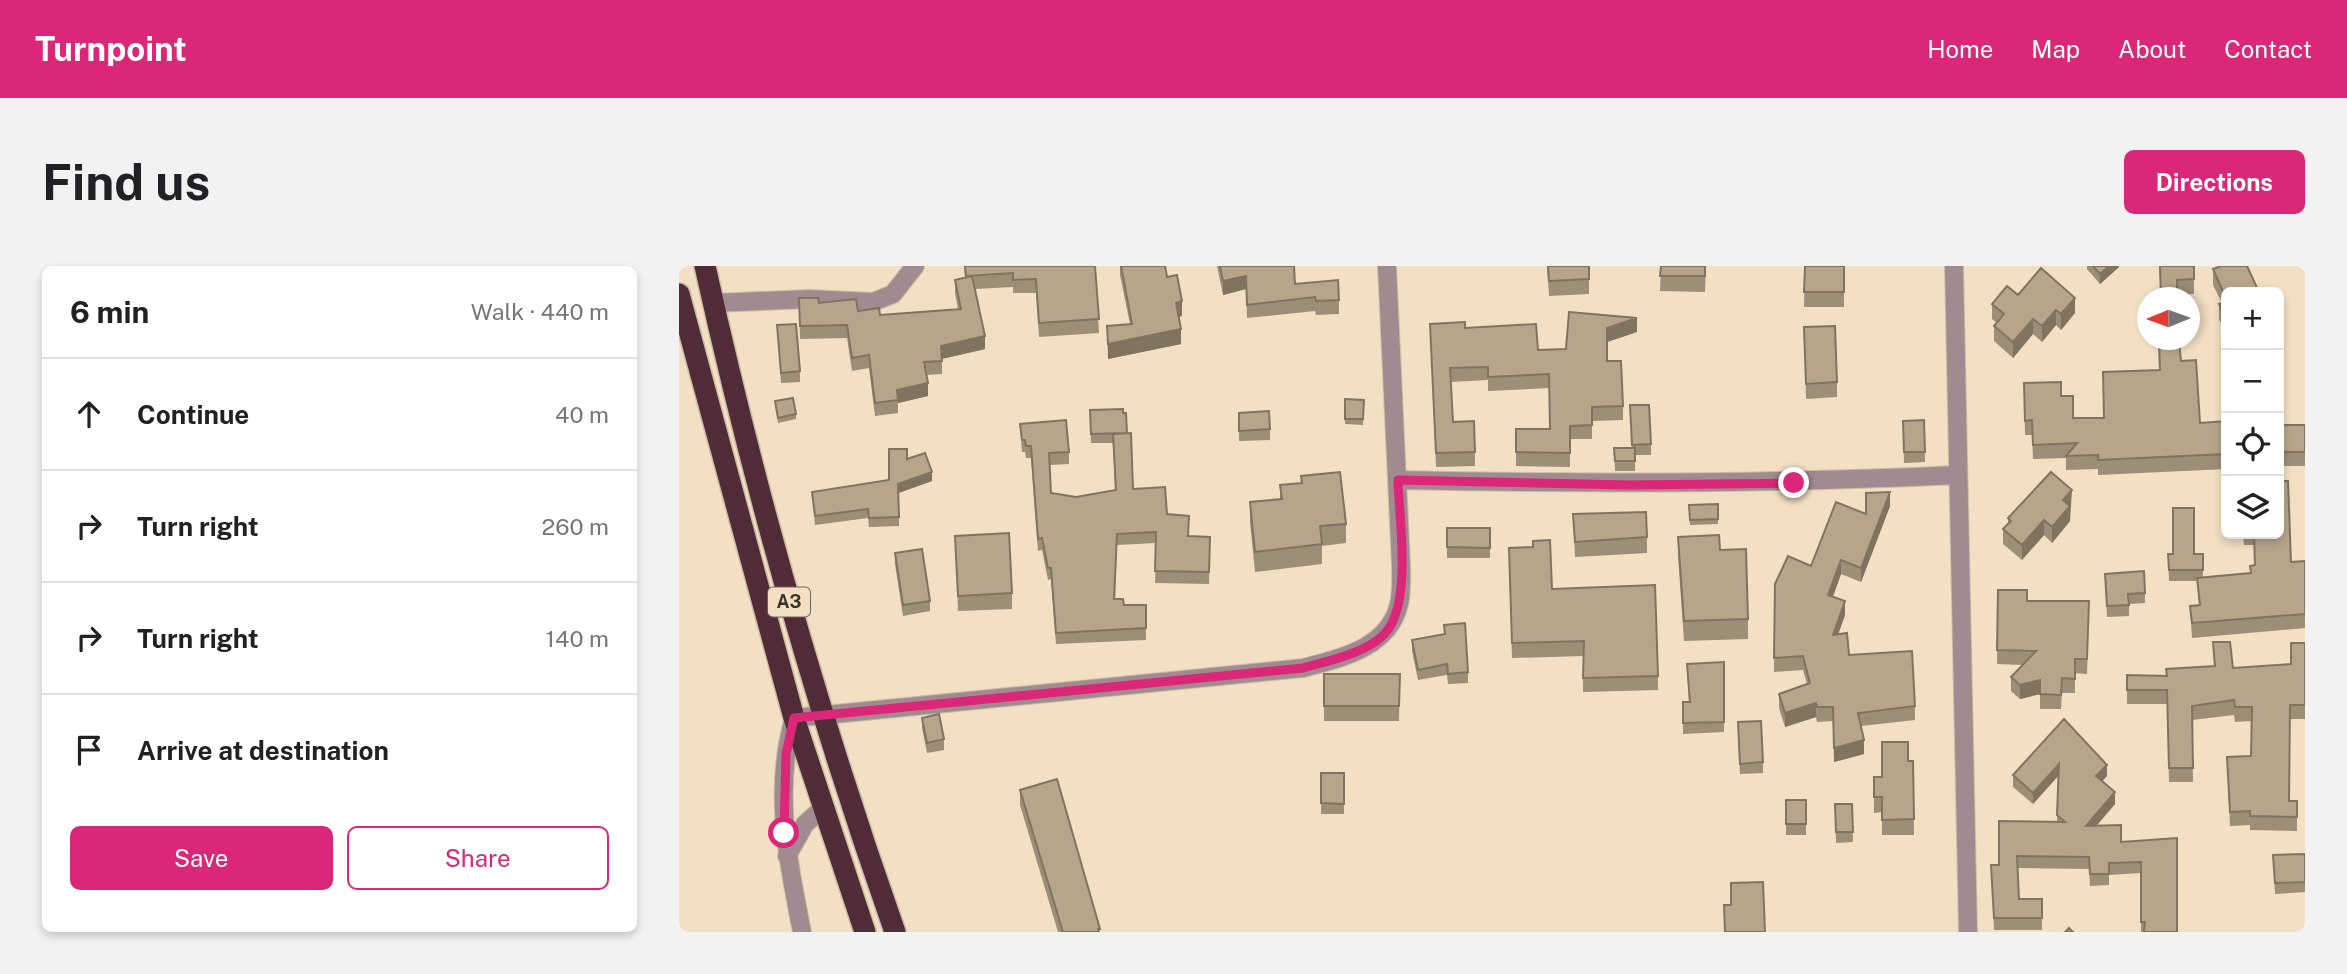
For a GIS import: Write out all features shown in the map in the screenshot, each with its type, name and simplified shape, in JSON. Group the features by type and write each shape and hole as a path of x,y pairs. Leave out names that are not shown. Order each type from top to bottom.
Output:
{"highway":[{"name":"A3","path":"705,266 765,511 823,715 895,932"},
{"name":"A3","path":"679,293 794,718 865,932"},
{"path":"739,518 765,511"}],"street":[{"path":"713,303 809,299 873,302 893,293 915,266"},
{"path":"802,932 787,856 784,791 786,754 794,718 1303,668 1350,655 1387,632 1399,604 1398,480 1387,266"},
{"path":"1954,266 1968,932"},
{"path":"1398,480 1630,485 1794,483 1957,475"},
{"path":"787,856 806,824 823,808"}],"building":[{"path":"965,266 1095,266 1099,319 1039,323 1036,279 1013,280 1013,273 966,276"},
{"path":"1121,266 1165,266 1167,277 1177,275 1182,301 1176,303 1181,329 1108,344 1107,326 1132,324"},
{"path":"1220,266 1294,266 1295,284 1338,280 1339,300 1316,301 1315,297 1247,305 1246,276 1223,281"},
{"path":"1548,266 1589,266 1589,279 1549,281"},
{"path":"1661,266 1705,266 1705,276 1660,276"},
{"path":"1805,266 1844,266 1844,292 1804,292"},
{"path":"2093,266 2109,266 2100,274"},
{"path":"2160,266 2194,266 2194,279 2177,280 2177,287 2161,287"},
{"path":"2221,266 2247,266 2257,287 2221,287 2213,269"},
{"path":"2041,268 2075,298 2061,314 2056,310 2042,326 2033,319 2013,342 1994,326 2004,314 1992,304 2007,286 2018,295"},
{"path":"972,276 985,336 941,346 942,361 924,362 928,383 897,390 898,400 875,403 869,355 852,358 847,325 800,326 799,298 818,298 819,303 856,299 858,311 879,308 880,315 961,309 955,280"},
{"path":"1569,312 1637,318 1607,328 1607,361 1621,361 1623,406 1592,407 1592,425 1570,426 1570,453 1516,452 1516,429 1550,429 1549,374 1488,377 1488,367 1450,368 1453,422 1474,421 1475,452 1436,453 1430,324 1465,322 1465,328 1536,324 1538,350 1566,349"},
{"path":"796,324 800,371 781,373 777,325"},
{"path":"1835,326 1837,382 1806,384 1804,327"},
{"path":"2159,350 2180,350 2181,361 2196,360 2200,423 2221,421 2221,454 2098,460 2098,455 2066,456 2077,443 2033,445 2032,420 2025,421 2024,383 2061,382 2061,396 2073,396 2073,418 2104,418 2103,372 2160,370"},
{"path":"793,398 796,414 778,418 775,401"},
{"path":"1345,399 1364,400 1363,419 1345,419"},
{"path":"1630,405 1649,405 1651,444 1632,445"},
{"path":"1123,409 1123,413 1126,413 1127,433 1091,434 1090,410"},
{"path":"1269,411 1270,429 1239,431 1239,413"},
{"path":"1066,420 1069,452 1049,453 1051,493 1076,497 1116,490 1113,434 1131,433 1133,489 1165,487 1167,514 1189,516 1188,536 1210,537 1209,572 1155,571 1156,532 1117,534 1114,599 1123,599 1124,605 1146,605 1146,628 1056,633 1051,568 1048,568 1042,538 1038,539 1031,446 1026,446 1025,440 1022,440 1020,424"},
{"path":"1924,420 1925,452 1904,452 1903,421"},
{"path":"2284,425 2305,425 2305,452 2284,452"},
{"path":"1614,448 1635,448 1635,461 1615,461"},
{"path":"889,449 907,449 907,459 925,453 932,472 898,484 899,517 869,518 868,509 815,516 812,492 889,480"},
{"path":"1340,472 1346,524 1320,526 1322,544 1255,552 1250,502 1282,499 1280,485 1302,483 1301,476"},
{"path":"2051,472 2072,490 2063,500 2070,506 2052,527 2044,520 2022,545 2003,529 2011,521 2008,518"},
{"path":"2284,481 2288,481 2291,562 2305,561 2305,614 2192,623 2190,606 2200,605 2197,578 2251,573 2250,566 2255,565 2254,539 2284,539"},
{"path":"1890,492 1861,568 1841,560 1828,595 1845,601 1833,635 1847,633 1849,655 1912,651 1915,706 1858,713 1864,740 1834,748 1833,707 1817,707 1816,703 1785,713 1779,694 1810,683 1803,656 1774,658 1775,584 1788,556 1811,566 1836,502 1866,514 1866,493"},
{"path":"1718,504 1718,519 1690,520 1689,505"},
{"path":"2173,508 2194,508 2194,554 2203,554 2203,570 2169,570 2168,554 2173,554"},
{"path":"1646,512 1647,537 1575,542 1573,514"},
{"path":"1447,528 1490,528 1490,548 1447,547"},
{"path":"1009,533 1012,593 958,596 955,536"},
{"path":"1719,535 1720,550 1746,549 1748,619 1684,621 1678,537"},
{"path":"1550,540 1552,589 1655,585 1658,676 1583,678 1584,641 1512,643 1509,548 1533,547 1533,541"},
{"path":"922,549 930,601 903,605 895,553"},
{"path":"2144,571 2145,593 2128,594 2129,605 2107,606 2105,574"},
{"path":"1998,590 2027,590 2027,601 2089,601 2087,659 2075,659 2075,679 2062,678 2061,695 2040,694 2040,680 2020,685 2011,677 2036,651 1997,650"},
{"path":"1465,623 1468,672 1448,674 1447,664 1418,670 1412,640 1445,634 1444,625"},
{"path":"2213,642 2230,642 2233,668 2291,664 2291,643 2305,643 2305,705 2290,705 2289,801 2297,801 2297,817 2250,816 2250,811 2230,812 2227,757 2251,756 2252,707 2235,707 2234,700 2192,706 2193,768 2169,768 2167,690 2127,690 2127,675 2167,676 2166,669 2215,666"},
{"path":"1724,662 1724,722 1683,723 1683,702 1690,702 1687,664"},
{"path":"1324,674 1400,674 1399,706 1324,706"},
{"path":"939,714 944,739 927,743 922,718"},
{"path":"2064,719 2107,765 2096,776 2115,792 2086,826 2121,825 2121,842 2177,838 2177,932 2144,932 2145,922 2141,922 2141,862 2109,863 2109,874 2090,874 2089,857 2017,856 2019,899 2042,899 2042,918 1994,918 1991,865 1999,865 1999,821 2065,822 2057,815 2059,764 2033,793 2013,775"},
{"path":"1761,721 1763,762 1740,764 1738,722"},
{"path":"1882,742 1908,742 1908,761 1913,761 1914,819 1882,820 1882,797 1874,797 1874,777 1882,777"},
{"path":"1321,773 1344,773 1344,804 1321,803"},
{"path":"1057,779 1099,932 1063,932 1020,790"},
{"path":"1786,800 1806,800 1806,824 1786,824"},
{"path":"1835,804 1852,804 1853,832 1836,832"},
{"path":"2305,854 2305,882 2275,883 2273,855"},
{"path":"1763,882 1765,932 1725,932 1724,905 1731,905 1731,883"}],"route":[{"path":"784,833 786,754 794,718 1303,668 1350,655 1387,632 1399,604 1401,565 1398,480 1630,485 1794,483"}]}
